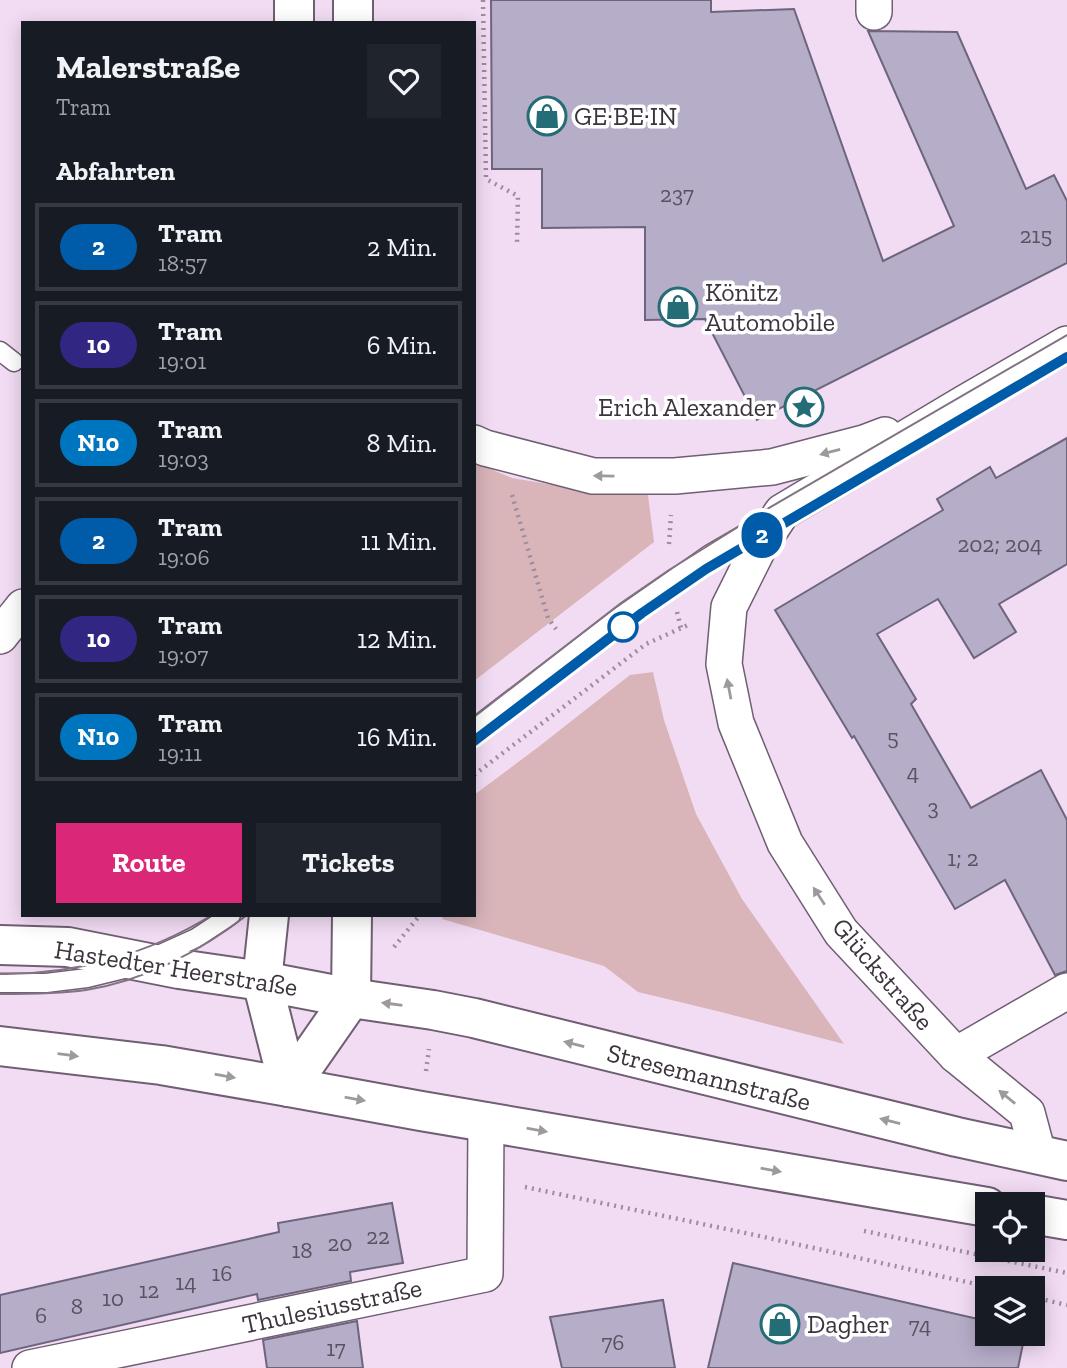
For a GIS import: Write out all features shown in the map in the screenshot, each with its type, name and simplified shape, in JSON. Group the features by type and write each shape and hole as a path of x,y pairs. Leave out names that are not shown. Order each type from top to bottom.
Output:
{"main road":[{"path":"294,0 294,21"},
{"path":"353,0 353,21"},
{"path":"270,917 262,981 289,1087"},
{"path":"289,1087 351,998 352,917"},
{"name":"Hastedter Heerstraße","path":"0,945 68,947 351,998"},
{"name":"Stresemannstraße","path":"351,998 433,1010 943,1134 1052,1157"},
{"path":"0,1046 160,1065 975,1205"},
{"path":"1045,1216 1067,1220"}],"street":[{"path":"782,512 1067,344"},
{"path":"476,444 593,476 675,475 772,467 864,443 963,404"},
{"name":"Glückstraße","path":"782,512 759,547 729,607 724,664 736,723 785,843 841,932 956,1055 1027,1113 1052,1157"},
{"path":"0,636 21,610"},
{"path":"956,1055 1067,990"},
{"name":"Thulesiusstraße","path":"30,1368 485,1274 486,1121"}],"lane":[{"path":"0,351 15,362"},
{"path":"476,726 621,616 709,554 782,512"},
{"path":"0,983 46,983 87,978 129,968 196,938 228,917"}],"path":[{"path":"483,0 485,179 518,196 517,243"},
{"path":"515,456 509,483 548,618 559,633"},
{"path":"476,773 646,644 681,628"},
{"path":"421,1111 433,1010"},
{"path":"486,1163 513,1184 975,1284"},
{"path":"1045,1300 1067,1305"}],"shaded area":[{"path":"476,463 512,478 583,490 648,495 654,542 476,679"},
{"path":"653,672 664,720 696,814 742,899 844,1044 638,992 604,966 442,919 476,917 476,794 630,675"}],"building":[{"path":"491,0 711,0 711,12 794,9 883,261 954,226 868,31 957,32 1026,189 1054,175 1067,201 1067,263 757,420 705,319 645,320 645,227 542,228 542,169 492,169"},
{"path":"1067,438 1067,564 999,604 1016,632 974,658 938,599 877,634 916,699 911,704 971,808 1041,770 1067,820 1067,971 1055,975 1005,880 955,909 854,736 852,738 775,610 943,510 937,499 990,467 996,478"},
{"path":"392,1203 403,1263 350,1272 351,1281 258,1300 257,1294 0,1353 0,1295 279,1232 278,1223"},
{"path":"733,1263 975,1318 975,1346 1023,1346 1018,1368 708,1368"},
{"path":"663,1300 675,1368 562,1368 550,1317"},
{"path":"357,1321 363,1368 267,1368 263,1340"}],"tram line":[{"path":"476,715 621,603 669,570 762,512 1067,335"},
{"path":"476,739 642,613 706,569 1067,357"},
{"name":"2","path":"476,739 592,650 706,569 1067,357"},
{"path":"0,974 55,971 110,960 163,941 209,917"},
{"path":"0,994 75,991 129,980 171,963 211,941 244,917"}],"place":[{"name":"GE·BE·IN","path":"547,116"},
{"name":"Könitz Automobile","path":"678,307"},
{"name":"Erich Alexander","path":"804,407"},
{"name":"Dagher","path":"780,1324"}]}
